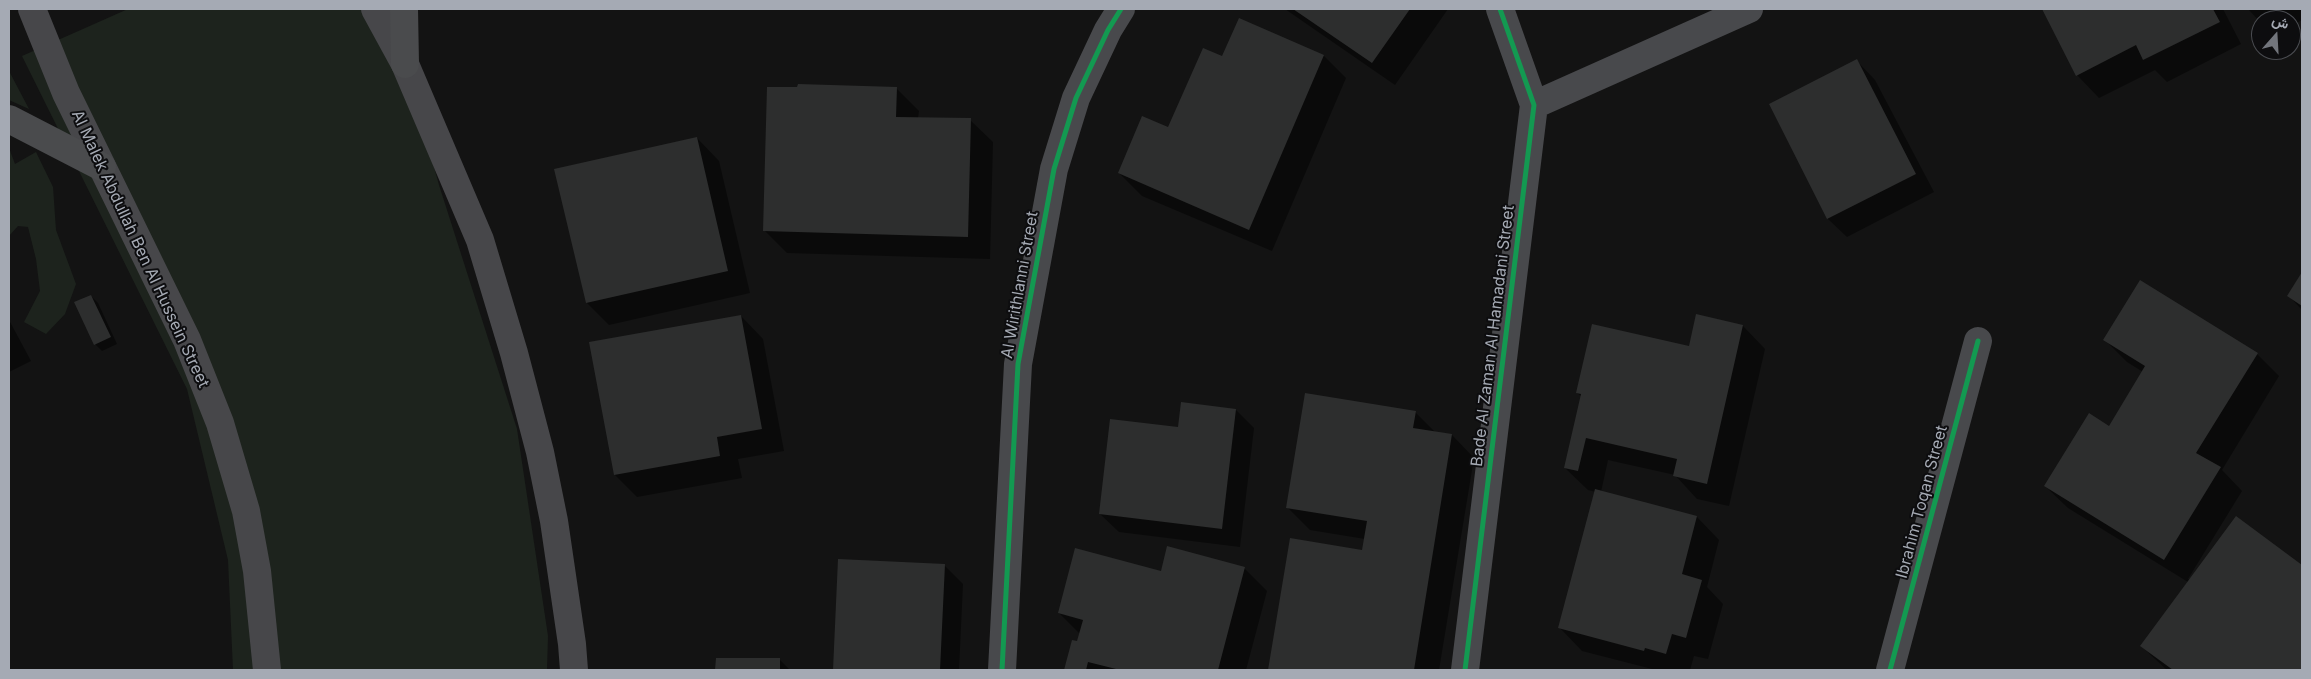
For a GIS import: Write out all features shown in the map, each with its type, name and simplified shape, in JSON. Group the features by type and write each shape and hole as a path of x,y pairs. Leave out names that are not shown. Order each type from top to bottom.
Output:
{"highway":[{"path":"404,9 405,64"},
{"path":"9,119 102,168"}],"main road":[{"name":"Al Malek Abdullah Ben Al Hussein Street","path":"32,9 66,93 187,340 220,423 246,510 257,571 268,670"},
{"path":"375,9 405,64 480,240 514,353 540,452 554,521 574,670"}],"street":[{"name":"Al Wirithlanni Street","path":"1002,670 1020,354 1054,169 1076,98 1108,30 1121,9"},
{"name":"Bade Al Zaman Al Hamadani Street","path":"1465,670 1534,106 1500,9"},
{"path":"1534,106 1750,9"},
{"name":"Ibrahim Toqan Street","path":"1890,670 1978,341"}],"shaded area":[{"path":"128,9 367,9 405,64 439,185 517,429 548,636 547,670 233,670 228,560 187,389 22,56"},
{"path":"9,71 29,109 9,100"},
{"path":"9,148 15,164 36,152 53,187 56,230 76,284 65,314 46,334 24,322 40,291 36,259 28,227 18,226 9,236"}],"building":[{"path":"1293,9 1410,9 1372,63"},
{"path":"2042,9 2213,9 2220,22 2143,60 2136,45 2076,76"},
{"path":"1239,18 1324,55 1249,230 1118,173 1142,116 1168,127 1203,48 1222,56"},
{"path":"1857,59 1916,174 1827,219 1769,104"},
{"path":"798,84 897,87 896,117 971,118 968,237 763,231 767,87 797,87"},
{"path":"697,137 728,271 586,303 554,169"},
{"path":"2302,272 2302,306 2287,296"},
{"path":"2140,280 2258,353 2196,453 2221,467 2164,560 2044,486 2089,413 2109,426 2145,366 2103,340"},
{"path":"91,295 111,337 94,345 74,302"},
{"path":"1696,314 1743,325 1707,484 1673,476 1677,459 1586,438 1578,471 1564,468 1581,394 1576,393 1592,324 1689,346"},
{"path":"741,315 762,429 717,437 720,456 614,475 589,342"},
{"path":"1305,393 1416,411 1413,428 1452,434 1414,670 1268,670 1290,538 1362,550 1367,521 1286,508"},
{"path":"1181,402 1236,409 1222,529 1099,514 1110,419 1178,427"},
{"path":"1595,489 1697,516 1682,574 1702,580 1686,638 1672,634 1666,654 1645,648 1644,651 1558,628"},
{"path":"2236,516 2302,565 2302,670 2173,670 2140,646"},
{"path":"1167,546 1245,567 1218,670 1120,670 1088,662 1086,670 1064,670 1072,640 1077,641 1083,620 1058,613 1075,548 1161,571"},
{"path":"838,559 945,564 940,670 833,670"},
{"path":"716,658 780,658 780,670 715,670"}],"cycle path":[{"path":"1002,670 1018,364 1054,169 1076,98 1108,30 1121,9"},
{"path":"1465,670 1534,105 1500,9"},
{"path":"1890,670 1978,341"}]}
